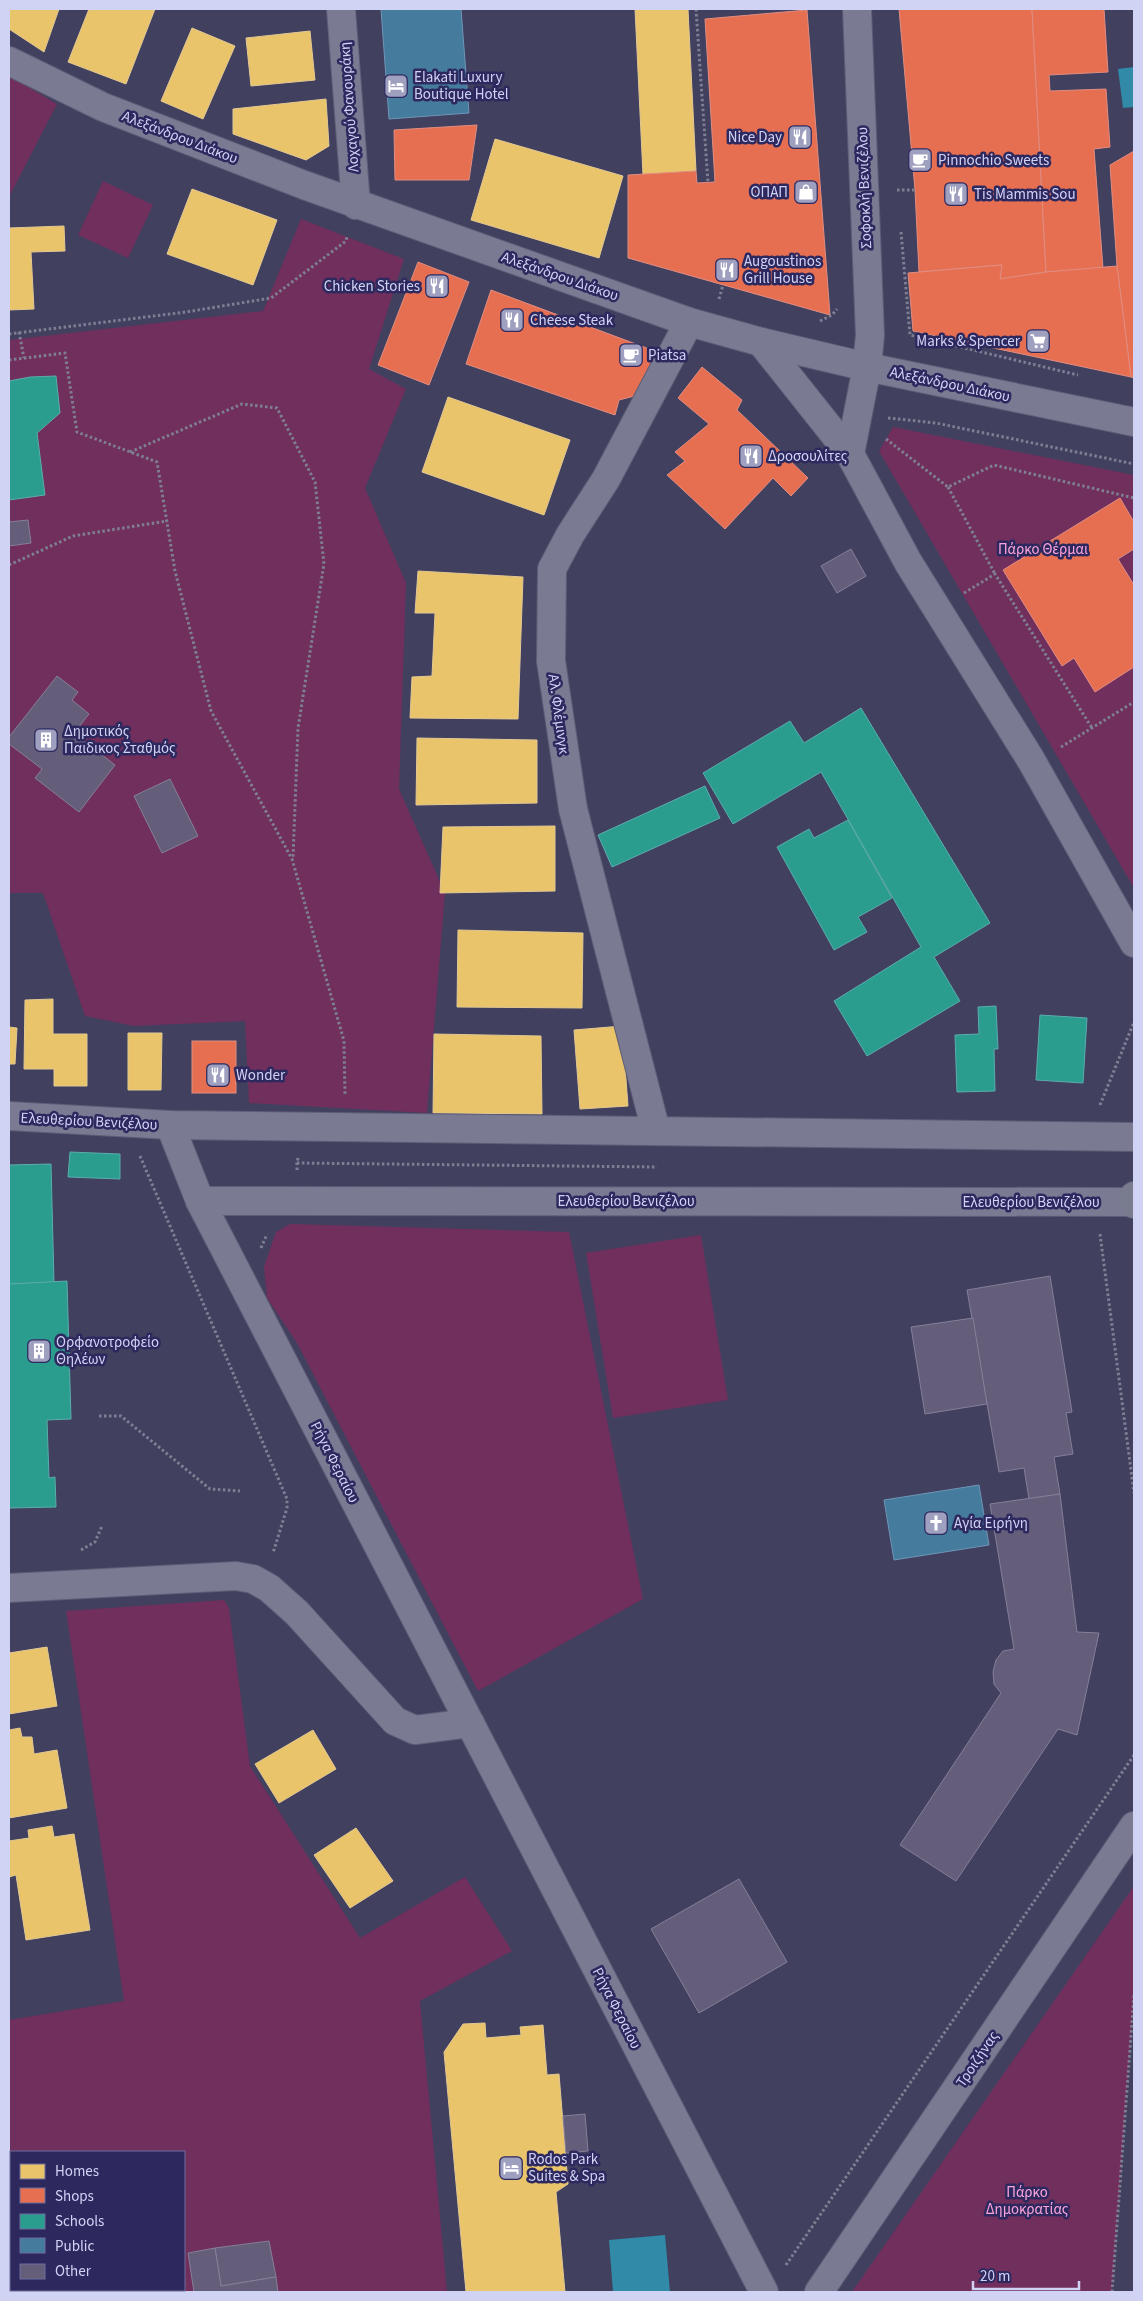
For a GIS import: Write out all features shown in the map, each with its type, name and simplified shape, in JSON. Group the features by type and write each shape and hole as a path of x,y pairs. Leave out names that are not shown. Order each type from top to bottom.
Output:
{"main road":[{"path":"1134,1196 1134,1203"}],"street":[{"name":"Λοχαγού Φανουράκη","path":"341,9 356,204"},
{"name":"Σοφοκλή Βενιζέλου","path":"850,454 867,367 869,325 857,9"},
{"name":"Αλεξάνδρου Διάκου","path":"9,61 103,107 356,204 689,322 761,342 867,367 1134,422"},
{"name":"Αλ. Φλέμινγκ","path":"656,1131 573,809 551,661 552,569 570,535 606,479 689,322"},
{"path":"761,342 850,454 903,552 1031,760 1134,943"},
{"name":"Ελευθερίου Βενιζέλου","path":"9,1116 170,1125 1134,1137"},
{"name":"Ελευθερίου Βενιζέλου","path":"170,1125 200,1201 1134,1203"},
{"name":"Ρήγα Φεραίου","path":"200,1201 764,2292"},
{"path":"9,1588 236,1576 253,1579 269,1588 297,1613 396,1721 415,1730 470,1723"},
{"name":"Τροιζήνας","path":"819,2292 1134,1826"}],"path":[{"path":"696,9 708,183"},
{"path":"897,190 915,190"},
{"path":"9,334 186,312 271,298 346,241"},
{"path":"723,285 719,299 728,301"},
{"path":"812,319 821,321 832,315 842,304"},
{"path":"19,332 24,358"},
{"path":"910,335 1088,377"},
{"path":"9,360 64,353 77,432 157,462 175,571 211,711 292,858 344,1041 345,1103"},
{"path":"130,452 242,404 277,408 315,482 324,564 298,728 292,858"},
{"path":"884,418 936,423 1134,464"},
{"path":"880,435 948,487 995,574 1092,728"},
{"path":"948,487 994,465 1134,498"},
{"path":"9,564 73,536 166,521"},
{"path":"959,596 995,574"},
{"path":"1060,748 1134,702"},
{"path":"1099,1108 1134,1022"},
{"path":"139,1155 287,1499 287,1508 272,1555"},
{"path":"259,1256 270,1227"},
{"path":"1100,1228 1134,1493"},
{"path":"99,1416 121,1416 210,1489 240,1491"},
{"path":"781,2272 1134,1755"},
{"path":"1112,2292 1134,1995"}],"green space":[{"path":"9,76 57,104 9,197"},
{"path":"103,181 153,205 128,258 78,235"},
{"path":"301,219 404,259 369,369 406,389 365,488 406,583 399,789 445,893 427,1113 249,1103 245,1021 134,1026 85,1016 43,893 9,893 9,340 263,311"},
{"name":"Πάρκο Θέρμαι","path":"893,427 1134,475 1134,888 879,451"},
{"path":"290,1224 569,1232 643,1599 478,1691 297,1343 267,1298 264,1267 276,1232"},
{"path":"701,1235 728,1400 613,1418 586,1253"},
{"path":"224,1600 229,1608 250,1766 360,1938 465,1877 512,1951 420,2001 447,2292 9,2292 9,2020 124,2001 66,1611"},
{"name":"Πάρκο Δημοκρατίας","path":"1134,1886 1134,1995 1112,2292 852,2292"}],"water":[{"path":"1134,67 1134,107 1123,108 1118,69"},
{"path":"665,2235 670,2292 613,2292 609,2240"}],"building: Homes":[{"path":"9,9 59,9 44,52 9,29"},
{"path":"89,9 155,9 126,84 68,62"},
{"path":"635,9 688,9 696,171 643,175"},
{"path":"192,28 235,46 203,119 161,101"},
{"path":"310,31 315,80 251,86 246,38"},
{"path":"326,99 329,146 306,160 233,134 233,109"},
{"path":"495,139 623,176 599,258 471,220"},
{"path":"192,189 277,220 253,285 167,254"},
{"path":"64,226 65,251 31,252 34,309 9,310 9,228"},
{"path":"448,397 570,440 544,515 422,472"},
{"path":"418,571 523,577 518,719 410,718 412,677 432,676 435,613 415,613"},
{"path":"417,738 537,740 537,803 416,805"},
{"path":"555,826 555,891 440,893 443,827"},
{"path":"458,930 583,933 582,1008 457,1007"},
{"path":"53,999 53,1034 87,1034 87,1086 54,1086 54,1069 24,1069 25,1000"},
{"path":"622,1026 628,1106 580,1109 574,1030"},
{"path":"9,1027 17,1028 15,1064 9,1064"},
{"path":"128,1033 162,1033 161,1090 128,1090"},
{"path":"434,1034 541,1036 542,1114 433,1113"},
{"path":"47,1647 57,1706 9,1714 9,1653"},
{"path":"20,1728 22,1737 32,1737 34,1754 57,1750 67,1808 9,1818 9,1730"},
{"path":"313,1730 336,1769 279,1803 255,1764"},
{"path":"52,1826 54,1837 74,1834 90,1930 26,1940 16,1875 9,1877 9,1841 29,1838 28,1830"},
{"path":"356,1828 393,1881 350,1908 314,1855"},
{"name":"Rodos Park Suites & Spa","path":"485,2023 486,2038 521,2035 520,2027 543,2025 547,2075 559,2074 568,2184 556,2192 565,2292 466,2292 444,2052 463,2024"}],"building: Shops":[{"path":"899,9 1032,9 1046,272 1000,279 1002,265 919,272 915,190"},
{"path":"1032,9 1104,9 1108,72 1049,75 1050,91 1106,89 1110,147 1094,149 1103,268 1046,272"},
{"path":"807,10 830,315 628,258 628,175 696,171 697,183 715,182 705,19"},
{"path":"477,125 469,180 395,180 394,130"},
{"path":"1134,151 1134,378 1131,377 1117,266 1110,165"},
{"path":"418,262 469,282 429,385 378,365"},
{"path":"1002,265 1000,279 1046,272 1117,266 1131,377 913,331 908,273"},
{"path":"491,290 668,356 654,391 619,400 615,415 466,364"},
{"path":"702,367 742,400 737,410 808,478 791,496 773,478 725,529 667,475 685,461 675,452 709,424 678,398"},
{"path":"1120,498 1134,522 1134,549 1118,559 1134,585 1134,667 1095,692 1074,658 1062,666 1003,570"},
{"path":"192,1041 236,1041 236,1093 192,1093"}],"building: Schools":[{"path":"56,376 60,413 37,433 45,495 9,500 9,381 30,377"},
{"path":"861,708 990,923 934,957 960,1001 867,1056 834,1001 921,947 821,772 733,824 703,773 790,721 804,743"},
{"path":"705,786 720,818 612,867 598,835"},
{"path":"848,820 892,898 858,917 867,932 834,950 777,847 809,829 814,838"},
{"path":"996,1006 998,1049 994,1049 995,1091 957,1092 955,1035 979,1034 978,1007"},
{"path":"1040,1015 1087,1018 1083,1083 1036,1080"},
{"path":"70,1152 120,1154 120,1179 68,1177"},
{"path":"51,1164 54,1283 9,1284 9,1165"},
{"name":"Ορφανοτροφείο Θηλέων","path":"67,1281 71,1419 47,1420 49,1478 55,1477 56,1507 9,1508 9,1284"}],"building: Public":[{"path":"381,9 461,9 469,113 389,119"},
{"name":"Αγία Ειρήνη","path":"979,1485 989,1545 894,1560 884,1500"}],"building: Other":[{"path":"28,520 31,543 9,546 9,522"},
{"path":"851,549 866,576 837,593 821,566"},
{"name":"Δημοτικός Παιδικος Σταθμός","path":"57,676 78,692 72,700 89,714 74,733 115,765 79,812 35,778 42,769 9,744 9,737"},
{"path":"170,779 198,836 162,853 134,796"},
{"path":"1050,1276 1072,1412 1066,1413 1073,1454 1054,1457 1060,1494 1029,1499 1024,1468 999,1472 967,1290"},
{"path":"973,1318 987,1404 925,1414 911,1327"},
{"path":"1060,1494 1077,1632 1099,1633 1077,1735 1058,1729 956,1881 900,1845 1001,1693 994,1684 993,1672 996,1660 1003,1651 1014,1649 990,1504"},
{"path":"739,1879 787,1962 699,2013 651,1929"},
{"path":"585,2114 588,2151 566,2153 563,2116"},
{"path":"269,2241 276,2277 221,2286 215,2248"},
{"path":"215,2248 221,2286 276,2277 278,2292 194,2292 188,2253"},
{"path":"156,2291 157,2292 120,2292"}],"place":[{"name":"Elakati Luxury Boutique Hotel","path":"396,86"},
{"name":"Nice Day","path":"800,137"},
{"name":"Pinnochio Sweets","path":"920,160"},
{"name":"ΟΠΑΠ","path":"806,192"},
{"name":"Tis Mammis Sou","path":"956,194"},
{"name":"Augoustinos Grill House","path":"727,270"},
{"name":"Chicken Stories","path":"437,286"},
{"name":"Cheese Steak","path":"512,320"},
{"name":"Marks & Spencer","path":"1038,341"},
{"name":"Piatsa","path":"631,355"},
{"name":"Δροσουλίτες","path":"751,456"},
{"name":"Δημοτικός Παιδικος Σταθμός","path":"46,740"},
{"name":"Wonder","path":"218,1075"},
{"name":"Ορφανοτροφείο Θηλέων","path":"39,1351"},
{"name":"Αγία Ειρήνη","path":"936,1523"},
{"name":"Rodos Park Suites & Spa","path":"511,2168"}]}
